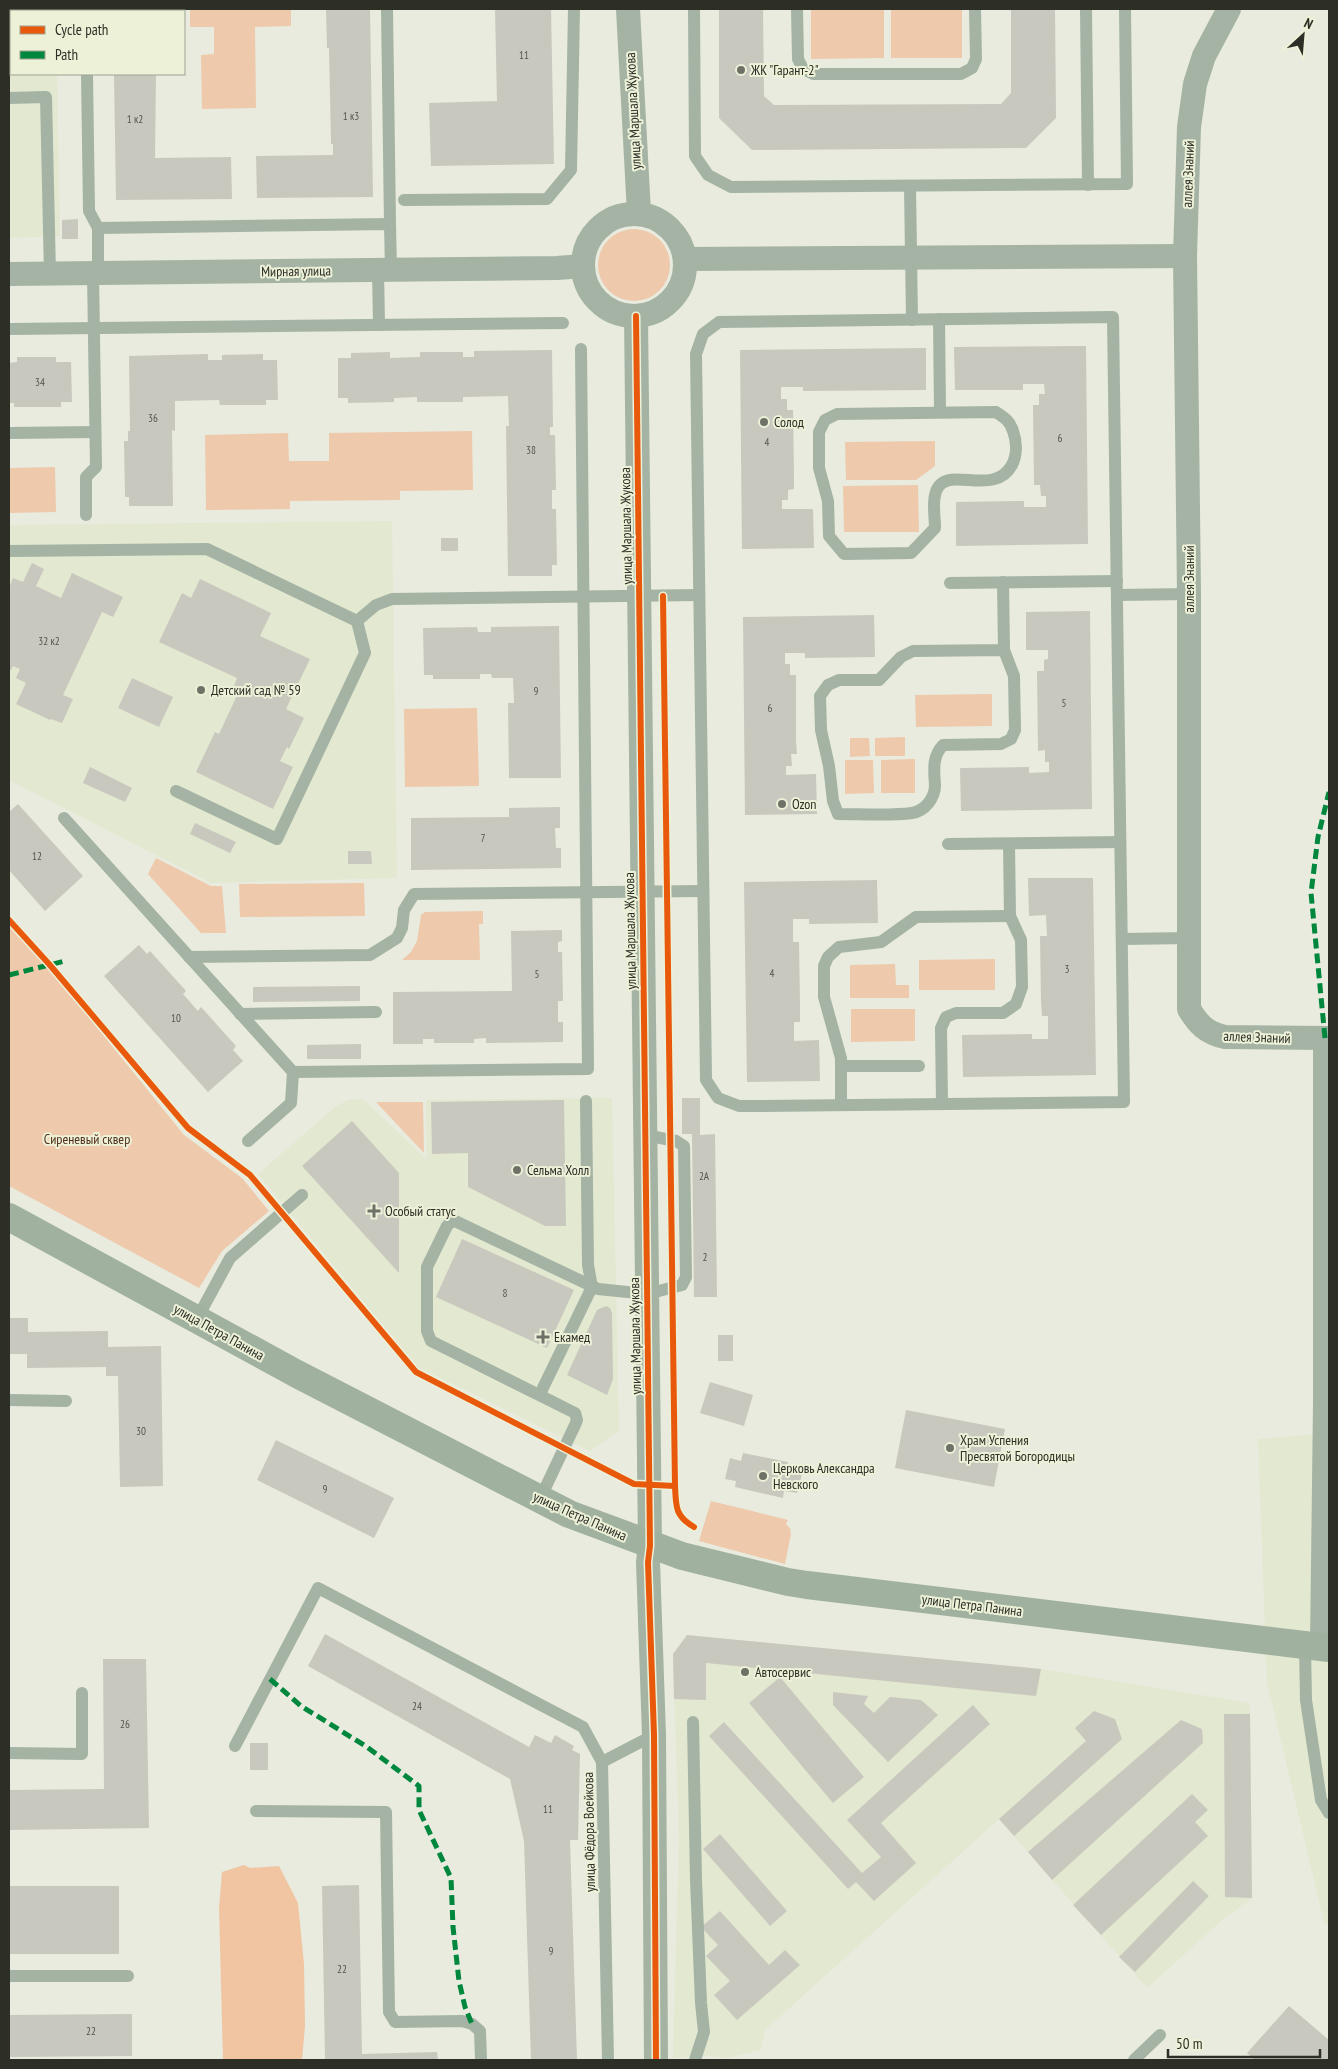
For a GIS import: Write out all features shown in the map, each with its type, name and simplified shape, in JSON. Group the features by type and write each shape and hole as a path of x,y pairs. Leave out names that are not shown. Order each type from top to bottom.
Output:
{"main road":[{"name":"улица Петра Панина","path":"9,1217 297,1374 569,1514 650,1546 682,1556 797,1584 1318,1647"}],"street":[{"name":"улица Маршала Жукова","path":"628,9 638,213"},
{"name":"аллея Знаний","path":"1228,9 1204,56 1195,84 1189,127 1185,256 1189,594 1188,1008 1199,1025 1214,1035 1224,1037 1327,1038"},
{"path":"638,213 658,219 670,228 679,240 685,259 684,279 674,297 659,310 636,316 615,313 598,302 587,285 583,266 586,246 597,229 623,214 638,213"},
{"path":"685,259 1185,256"},
{"name":"Мирная улица","path":"9,274 557,268 583,266"},
{"name":"улица Маршала Жукова","path":"636,316 650,1546 648,1562 654,1735 656,2060"},
{"path":"1318,1647 1327,1404 1327,1038"}],"lane":[{"path":"379,325 390,224 387,9"},
{"path":"404,200 547,198 571,170 574,9"},
{"path":"694,9 695,156 708,175 731,187 1127,184 1125,9"},
{"path":"798,9 798,59 803,70 813,74 961,74 972,68 976,59 975,9"},
{"path":"1086,9 1088,184"},
{"path":"86,515 86,477 96,467 94,328 98,228 89,211 87,75"},
{"path":"9,98 46,97 50,274"},
{"path":"910,186 912,320"},
{"path":"98,228 390,224"},
{"path":"1113,317 1124,1102 739,1106 718,1098 706,1080 696,354 703,334 719,322 939,319 1113,317"},
{"path":"939,319 940,412"},
{"path":"9,329 563,323"},
{"path":"292,1072 588,1069 581,349"},
{"path":"940,412 996,412 1010,422 1015,437 1016,457 1008,472 997,480 949,480 940,484 934,494 935,528 911,553 844,554 829,536 828,501 820,468 819,432 825,420 837,414 940,412"},
{"path":"9,433 95,432"},
{"path":"9,551 207,549 357,621"},
{"path":"950,583 1117,581"},
{"path":"1003,582 1004,650 1014,676 1015,730 1011,739 1002,744 943,745 937,752 934,762 935,792 928,804 914,813 838,814 833,801 829,766 821,730 820,696 828,686 839,680 879,680 902,657 913,651 1004,650"},
{"path":"1117,595 1189,594"},
{"path":"357,621 376,605 392,599 699,595"},
{"path":"176,791 277,839 365,653 357,621"},
{"path":"64,818 292,1072 291,1103 248,1141"},
{"path":"948,844 1120,842"},
{"path":"942,1104 940,1028 946,1017 956,1013 1003,1013 1016,1004 1022,987 1021,940 1010,916 1009,844"},
{"path":"189,957 370,955 397,938 402,928 404,910 414,894 703,891"},
{"path":"841,1105 841,1058 824,997 824,966 828,957 839,947 881,942 916,917 1010,916"},
{"path":"1122,938 1189,938"},
{"path":"240,1014 376,1012"},
{"path":"841,1066 919,1066"},
{"path":"540,1394 592,1286 588,1265 586,1101"},
{"path":"540,1499 577,1420 575,1413 431,1341 428,1331 427,1267 447,1226 455,1221 592,1286 605,1290 647,1294 679,1286 685,1282 686,1277 684,1146 676,1141 645,1135"},
{"path":"197,1319 230,1258 302,1195"},
{"path":"9,1400 66,1401"},
{"name":"улица Фёдора Воейкова","path":"235,1746 318,1588 583,1728 602,1762 608,2060"},
{"path":"1318,1647 1306,1700 1329,1813"},
{"path":"9,1753 82,1754 82,1693"},
{"path":"693,1722 696,1880 704,2032 695,2060"},
{"path":"602,1762 654,1735"},
{"path":"256,1811 386,1812 389,2012 395,2022 462,2021 472,2024 480,2031 482,2060"},
{"path":"9,1976 128,1976"},
{"path":"1134,2060 1160,2035"}],"shaded area":[{"path":"9,9 56,9 10,10 10,75 57,75 60,236 9,238"},
{"name":"Детский сад № 59","path":"392,521 397,878 211,883 9,780 9,525"},
{"path":"612,1098 619,1431 590,1451 418,1367 258,1174 335,1107 348,1100 363,1099 427,1160 426,1100"},
{"path":"1329,1433 1329,1926 1324,1922 1267,1682 1258,1439"},
{"path":"687,1635 1041,1669 1250,1703 1252,1898 1221,1921 1147,1988 999,1819 765,2030 761,2050 728,2058 706,2056 673,2058 679,1837 673,1654"},
{"path":"244,1865 250,1868 279,1866 298,1903 304,1964 305,2026 302,2060 223,2060 219,1908 222,1872"}],"green space":[{"path":"190,9 291,9 291,26 255,27 256,108 202,109 201,55 214,54 214,27 190,27"},
{"path":"811,9 884,9 884,58 811,59"},
{"path":"891,9 962,9 962,58 891,58"},
{"path":"634,229 654,235 664,245 670,265 664,285 654,295 634,301 614,295 604,285 598,265 604,245 614,235"},
{"path":"472,431 473,490 400,491 400,500 290,501 290,509 206,510 205,435 288,433 289,461 329,461 329,433"},
{"path":"935,441 935,466 916,480 846,480 845,442"},
{"path":"55,467 56,512 9,513 9,468"},
{"path":"918,485 919,532 844,532 843,486"},
{"path":"992,694 992,726 916,727 915,695"},
{"path":"477,708 479,786 405,787 404,709"},
{"path":"905,737 905,756 875,756 875,738"},
{"path":"850,738 869,738 870,756 850,757"},
{"path":"915,759 915,793 881,793 881,760"},
{"path":"845,760 873,760 874,793 845,794"},
{"path":"156,858 211,886 222,886 226,933 201,933 148,874"},
{"path":"364,883 365,916 240,917 239,884"},
{"path":"483,911 483,924 479,924 480,960 402,960 411,952 417,941 421,915 425,912"},
{"name":"Сиреневый сквер","path":"9,926 61,983 184,1135 242,1178 269,1211 222,1251 199,1288 9,1186"},
{"path":"995,959 995,990 919,990 919,960"},
{"path":"895,964 896,985 909,985 909,998 850,998 850,965"},
{"path":"851,1009 915,1009 915,1041 851,1042"},
{"path":"376,1102 423,1102 424,1153"},
{"path":"711,1501 788,1520 786,1524 790,1528 791,1534 785,1564 699,1541"}],"building":[{"path":"113,9 154,9 154,10"},
{"path":"326,9 370,9 373,197 257,198 256,156 333,155"},
{"path":"495,9 551,9 554,164 431,166 429,103 497,101"},
{"name":"ЖК \"Гарант-2\"","path":"719,9 763,9 764,96 774,105 1001,104 1011,93 1011,9 1055,9 1056,118 1026,148 752,150 719,118"},
{"path":"114,75 156,75 155,158 231,157 232,199 116,200"},
{"path":"78,219 78,239 62,239 62,220"},
{"path":"1086,346 1088,544 956,546 956,502 1024,501 1024,507 1046,507 1046,496 1041,496 1040,485 1034,485 1033,405 1039,405 1039,394 1045,394 1044,384 1023,384 1023,390 955,390 954,347"},
{"path":"926,348 926,390 803,391 803,387 781,387 781,399 787,399 787,410 793,410 794,475 794,489 788,490 788,500 782,500 782,509 813,509 814,548 742,549 740,350"},
{"path":"552,350 553,427 550,427 550,435 555,435 556,490 552,490 552,509 556,509 557,565 552,565 552,576 508,576 506,426 509,426 508,396 463,397 463,402 417,402 417,397 394,398 394,402 348,403 348,398 338,398 338,358 351,358 351,353 390,352 390,358 420,357 420,352 463,352 463,357 474,357 474,351"},
{"path":"208,354 208,360 222,360 222,355 263,354 263,360 277,360 278,400 266,400 266,405 220,405 219,400 175,401 175,431 172,430 173,506 129,506 129,497 125,497 124,441 128,441 128,431 130,431 129,356"},
{"path":"17,357 56,357 56,362 71,362 72,402 61,402 61,407 14,407 14,403 9,403 9,363 17,362"},
{"path":"441,538 458,538 458,551 441,551"},
{"path":"32,563 44,569 36,586 61,598 72,573 123,597 113,617 102,612 63,695 73,699 62,723 50,720 16,704 26,683 16,678 20,669 13,666 11,670 9,669 9,588 13,578 23,582"},
{"path":"200,579 271,613 260,636 310,659 286,709 304,718 289,749 287,747 280,761 293,767 273,809 196,772 215,732 219,734 240,689 234,686 237,678 159,642 182,593 191,598"},
{"path":"1090,611 1092,809 961,811 960,768 1029,767 1029,773 1049,772 1049,762 1045,762 1045,750 1038,751 1037,671 1044,671 1044,660 1048,659 1048,650 1026,650 1026,612"},
{"path":"874,615 875,657 805,658 805,653 785,653 785,664 790,664 790,675 796,675 797,754 791,754 792,766 786,766 786,775 816,774 817,814 745,815 743,617"},
{"path":"559,626 561,778 509,778 508,703 514,703 513,678 492,678 491,674 480,674 480,679 433,679 433,675 424,675 423,628 477,627 478,632 491,632 491,627"},
{"path":"132,678 173,697 159,727 118,708"},
{"path":"90,767 132,788 125,802 83,783"},
{"path":"18,804 83,876 45,911 9,870 9,812"},
{"path":"560,807 560,828 555,828 556,848 561,848 561,868 411,870 411,818 509,817 509,808"},
{"path":"195,823 236,842 230,853 190,834"},
{"path":"348,851 371,851 372,864 348,864"},
{"path":"1028,878 1093,878 1096,1075 963,1077 962,1035 1032,1034 1032,1039 1048,1039 1048,1016 1042,1016 1041,1001 1040,936 1047,936 1046,915 1029,916"},
{"path":"877,880 878,923 809,924 809,919 793,919 793,942 799,942 800,1005 800,1022 794,1022 794,1041 819,1040 820,1081 747,1082 744,882"},
{"path":"562,930 562,941 558,942 558,952 562,952 563,1001 558,1001 558,1022 563,1022 563,1042 486,1043 486,1038 474,1039 474,1043 434,1043 434,1039 423,1039 423,1044 393,1044 393,992 512,991 511,931"},
{"path":"139,945 147,954 150,951 186,991 183,994 198,1011 201,1007 236,1046 233,1050 243,1061 208,1092 104,976"},
{"path":"360,986 360,1001 253,1002 253,987"},
{"path":"361,1044 361,1059 307,1059 307,1045"},
{"path":"682,1098 700,1098 700,1135 715,1134 717,1297 694,1297 692,1134 682,1134"},
{"name":"Сельма Холл","path":"564,1100 566,1226 545,1226 468,1187 468,1153 432,1154 431,1102"},
{"path":"352,1121 399,1173 399,1273 302,1166"},
{"path":"462,1239 574,1290 547,1348 436,1297"},
{"path":"606,1306 610,1308 612,1313 613,1379 607,1395 567,1375 597,1310"},
{"path":"9,1318 28,1318 28,1332 108,1331 108,1347 161,1346 163,1486 120,1487 118,1376 106,1376 106,1367 27,1368 27,1354 9,1354"},
{"path":"718,1335 733,1335 733,1361 718,1361"},
{"path":"710,1382 753,1395 744,1426 700,1413"},
{"name":"Храм Успения Пресвятой Богородицы","path":"906,1410 1005,1429 994,1487 895,1468"},
{"path":"276,1440 394,1498 374,1538 257,1480"},
{"name":"Церковь Александра Невского","path":"743,1453 788,1462 786,1471 802,1474 797,1493 784,1491 783,1498 735,1487 736,1481 725,1479 730,1458 741,1461"},
{"path":"325,1634 529,1747 535,1735 551,1743 555,1735 574,1746 572,1750 580,1754 578,1840 570,1840 577,2060 531,2060 524,1841 510,1779 308,1666"},
{"path":"687,1635 1041,1669 1036,1696 706,1663 706,1700 674,1699 673,1654"},
{"path":"103,1659 146,1659 149,1828 9,1830 9,1790 104,1789"},
{"path":"780,1677 864,1777 833,1803 749,1703"},
{"path":"833,1692 868,1696 864,1704 874,1713 890,1697 921,1700 938,1715 888,1762 833,1705"},
{"path":"973,1705 990,1724 881,1823 916,1863 874,1901 856,1882 848,1889 709,1736 724,1722 862,1873 881,1857 847,1820"},
{"path":"1094,1711 1115,1719 1122,1739 1014,1836 999,1819 1086,1741 1075,1728"},
{"path":"1224,1714 1250,1714 1252,1898 1225,1897"},
{"path":"1181,1720 1202,1729 1203,1743 1052,1880 1028,1852"},
{"path":"250,1743 268,1743 268,1770 250,1770"},
{"path":"1192,1794 1208,1810 1195,1822 1208,1836 1101,1935 1073,1905"},
{"path":"720,1834 787,1911 770,1926 703,1849"},
{"path":"1193,1881 1209,1896 1135,1972 1119,1957"},
{"path":"359,1885 362,2054 437,2052 438,2060 325,2060 322,1886"},
{"path":"9,1886 119,1886 119,1954 9,1954"},
{"path":"720,1911 769,1965 785,1950 800,1965 737,2020 714,1995 730,1981 706,1956 718,1945 701,1927"},
{"path":"1289,2006 1329,2040 1329,2060 1255,2060 1247,2053"},
{"path":"132,2014 132,2056 9,2057 9,2015"}],"marked path":[{"path":"1325,1038 1311,893 1318,837 1329,792"},
{"path":"9,975 65,961"},
{"path":"270,1679 301,1706 367,1747 419,1786 419,1810 451,1878 453,1927 459,1981 465,2007 472,2024"}],"cycle path":[{"path":"636,316 650,1546 648,1562 654,1735 656,2060"},
{"path":"663,596 675,1486 680,1515 694,1527"},
{"path":"9,920 49,964 188,1128 250,1175 416,1372 634,1484 675,1486"}],"place":[{"name":"ЖК \"Гарант-2\"","path":"741,70"},
{"name":"Солод","path":"764,422"},
{"name":"Детский сад № 59","path":"201,690"},
{"name":"Ozon","path":"782,804"},
{"name":"Сельма Холл","path":"517,1170"},
{"name":"Особый статус","path":"374,1211"},
{"name":"Екамед","path":"543,1337"},
{"name":"Храм Успения Пресвятой Богородицы","path":"950,1448"},
{"name":"Церковь Александра Невского","path":"763,1476"},
{"name":"Автосервис","path":"745,1672"}]}
